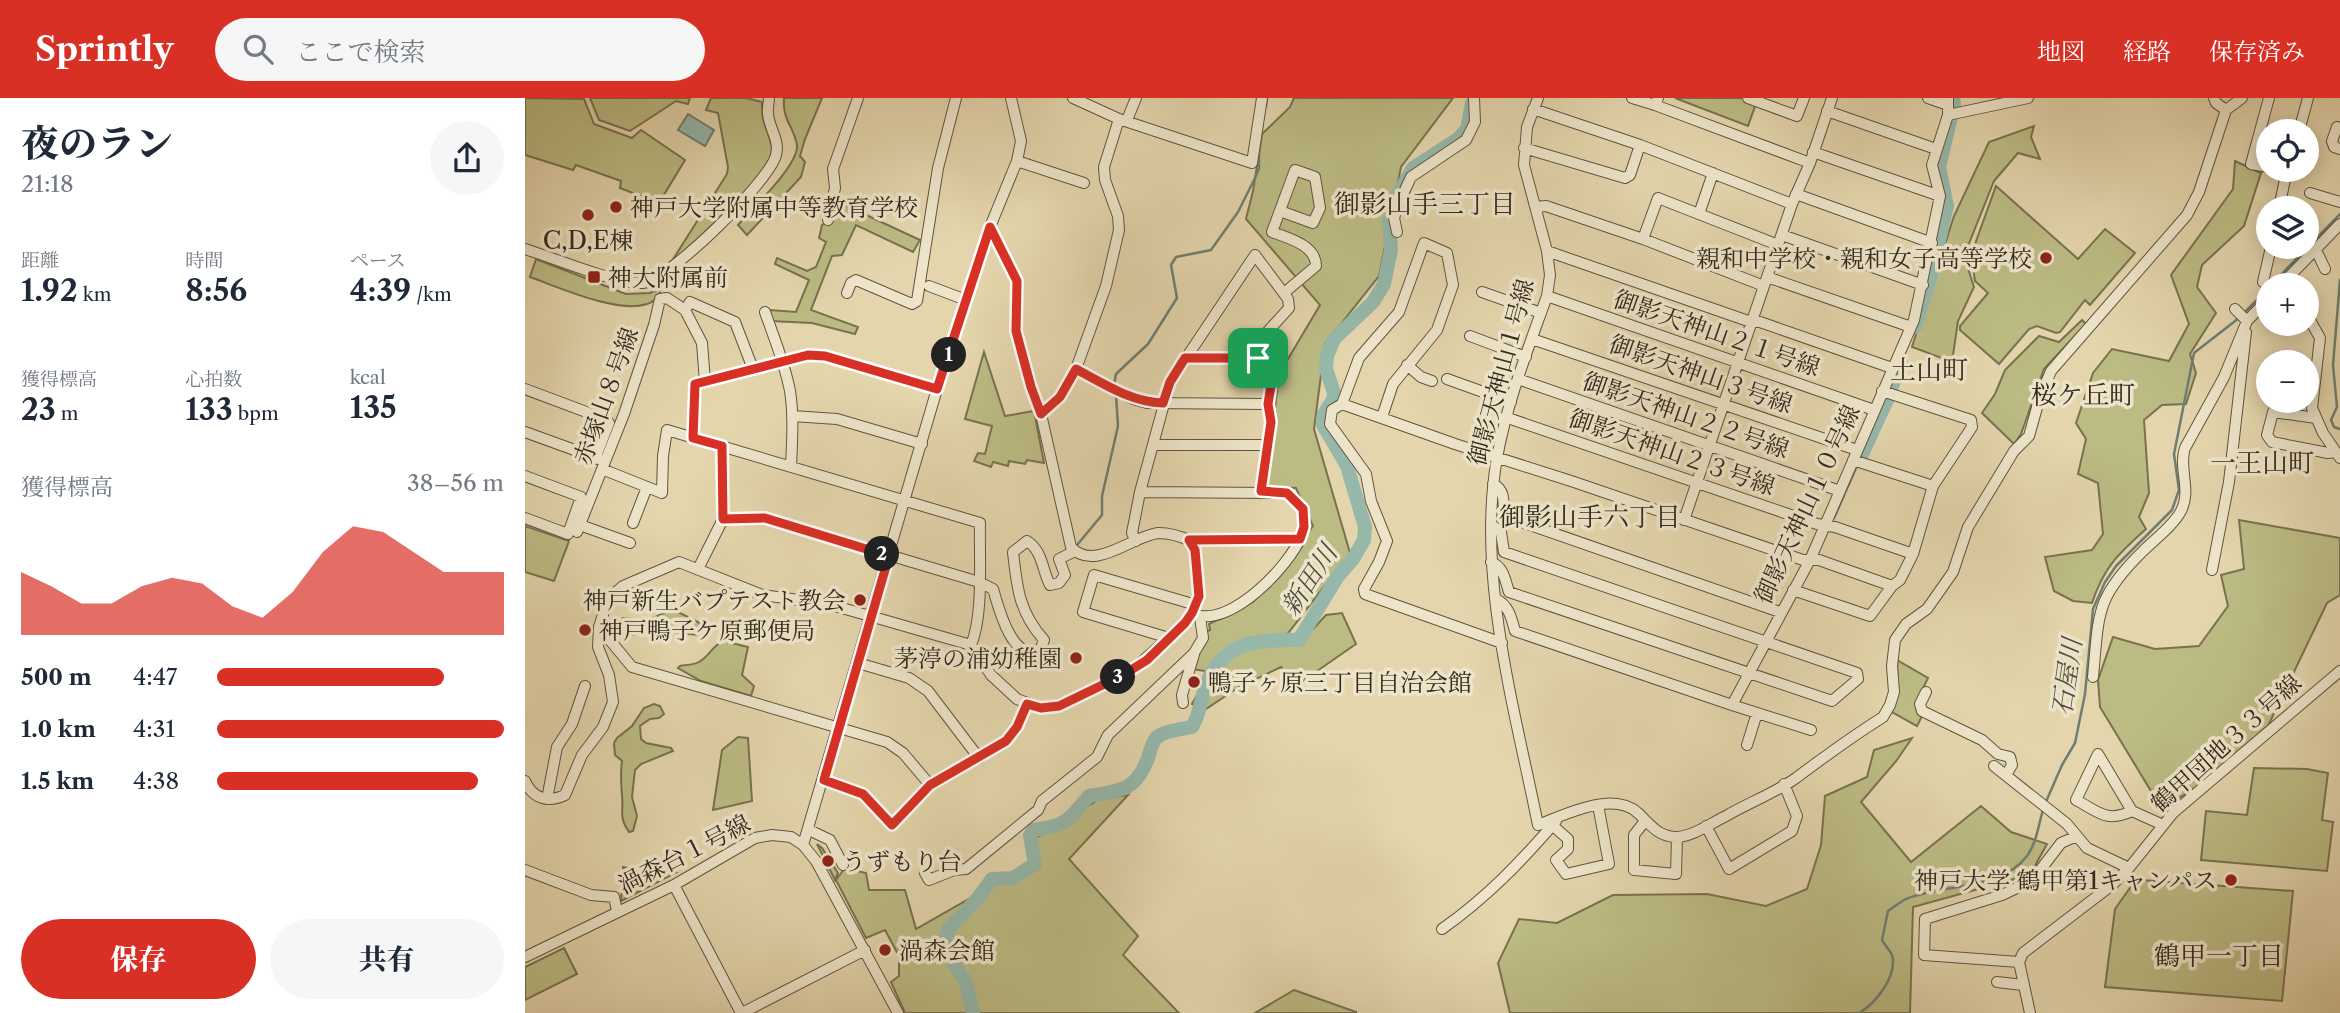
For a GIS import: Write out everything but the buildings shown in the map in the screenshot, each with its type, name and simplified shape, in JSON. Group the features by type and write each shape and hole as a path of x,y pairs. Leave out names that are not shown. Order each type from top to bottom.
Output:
{"street":[{"path":"525,249 623,280 643,283 660,277 720,224 769,170 776,158 777,145 768,114 769,98"},
{"path":"828,220 835,188 833,169 858,98"},
{"path":"848,293 851,283 856,280 912,304 917,301 938,168 956,98"},
{"path":"898,1013 816,861 803,845 859,663 937,389 990,227 1017,161 1021,142 1011,98"},
{"path":"1073,98 1123,120 1252,163 1262,98"},
{"path":"1041,414 1060,397 1076,369 1106,286 1119,230 1118,216 1105,180 1104,167 1123,120 1136,98"},
{"path":"1397,232 1394,218 1411,177 1466,139 1475,122 1474,98"},
{"name":"御影天神山１号線","path":"1538,98 1527,127 1524,164 1547,251 1550,275 1547,296 1506,417 1497,458 1493,484 1491,562 1502,643 1538,825 1556,821"},
{"path":"1632,98 1656,102 1811,158 1940,196"},
{"path":"1748,98 1797,116 1804,98"},
{"path":"1684,520 1794,199 1832,98"},
{"path":"1929,98 1950,109 2028,98"},
{"path":"2214,98 2216,103 2226,110"},
{"path":"1442,929 1473,907 1518,865 1556,821 1577,809 1598,805 1627,806 1655,832 1668,837 1677,836 1706,826 1784,784 1883,716 1894,692 1892,666 1895,640 1906,624 1927,609 1953,572 1968,527 2014,451 2029,436 2051,371 2187,215 2199,192 2226,110 2242,98"},
{"path":"2263,119 2269,98"},
{"path":"2302,119 2308,98"},
{"path":"1533,109 1713,173 1932,243"},
{"name":"御影天神山１０号線","path":"1732,705 1810,560 1911,327 1923,285 1940,196 1932,165 1950,109"},
{"path":"1827,111 1935,149"},
{"path":"2337,127 2332,141 2334,147 2340,149"},
{"path":"1524,148 1625,178 1630,175 1640,145"},
{"path":"2256,146 2251,164 2256,165"},
{"path":"1017,161 1084,183"},
{"path":"1280,211 1313,223 1320,208 1315,177 1295,170 1272,232 1305,246 1316,260 1316,266 1284,293"},
{"path":"1699,214 1713,173"},
{"path":"2310,193 2340,202"},
{"path":"1643,239 1658,198 1699,214 1923,285"},
{"path":"1536,207 1546,206 1765,282 1911,327"},
{"path":"2319,247 2340,224"},
{"path":"990,227 1017,281 1016,331 1041,414 1067,534 1075,551"},
{"path":"1382,417 1393,384 1437,330 1453,285 1447,253 1424,243 1399,312 1359,358 1342,404 1332,410 1330,424 1366,474 1371,501 1387,541 1364,589 1365,594 1502,643"},
{"path":"1547,251 1892,368"},
{"path":"1136,541 1132,533 1140,492 1170,382 1255,255 1288,299 1289,308 1261,339 1258,358 1269,374 1271,385 1268,445 1261,491"},
{"path":"2319,256 2325,269"},
{"path":"2295,273 2308,259"},
{"path":"929,286 966,300"},
{"path":"1482,292 1541,313"},
{"name":"御影天神山２１号線","path":"1547,296 1874,410"},
{"name":"赤塚山８号線","path":"629,543 578,528 654,325 660,299 667,298 685,310"},
{"path":"693,438 702,343 685,310 690,302 734,322 754,369"},
{"path":"2235,309 2247,321"},
{"path":"765,312 789,390 792,416 791,467"},
{"path":"2092,677 2101,606 2122,572 2181,511 2187,486 2182,456 2185,448 2224,377 2247,321 2256,312"},
{"path":"2212,570 2229,482 2247,321"},
{"path":"2319,336 2312,408 2337,455"},
{"path":"1470,337 1526,357"},
{"name":"御影天神山３号線","path":"1532,339 1723,403 1933,486"},
{"path":"700,383 808,355 825,356 937,389"},
{"path":"1185,358 1258,358"},
{"path":"1407,365 1432,382"},
{"path":"1076,369 1147,403 1268,404"},
{"path":"1447,379 1511,402"},
{"name":"御影天神山２２号線","path":"1518,379 1840,491"},
{"path":"525,389 605,419 609,423 601,463"},
{"path":"1793,590 1870,616 1892,586 1900,580 1913,554 1933,486 1972,427 1971,420 1882,391"},
{"path":"1342,404 1803,560 1819,560 1892,586"},
{"path":"2316,418 2273,412 2267,435 2272,442 2337,455"},
{"path":"792,416 837,419 922,444"},
{"name":"御影天神山２３号線","path":"1506,417 1913,554"},
{"path":"525,432 601,463 662,494 667,430 979,523 979,582 975,635 971,645"},
{"path":"1153,445 1268,445"},
{"path":"698,569 723,519 722,446"},
{"path":"525,476 582,498 568,534 525,518"},
{"path":"1493,484 1503,492 1504,516 1780,612"},
{"path":"633,523 647,487"},
{"path":"1140,492 1287,493 1303,509 1304,527 1300,539 1279,568 1247,600 1219,616 1196,612 1094,575 1083,612 1169,638"},
{"path":"723,519 765,518 979,582 993,589 1010,636 1022,650 1032,655 1039,653 1044,640 1032,626 1020,601 1013,552 1027,541 1033,544 1041,556 1050,585 1059,583 1065,575 1059,559 1075,551 1092,556 1160,533 1189,540 1300,539"},
{"path":"1491,562 1497,564 1503,572 1509,592 1832,701 1858,679 1857,673 1504,552 1501,532 1492,525"},
{"path":"1183,703 1182,695 1194,653 1203,638 1196,612 1199,596 1195,550 1189,540"},
{"path":"527,786 541,798 555,800 565,795 582,755 609,716 613,702 609,675 598,647 599,627 608,599 623,586 679,562 762,595 828,604 971,645 997,682 1017,699 1041,708 1059,706 1135,668 1196,612"},
{"path":"1496,599 1508,609 1515,631 1811,730"},
{"path":"599,627 632,667 887,742 903,753 930,785"},
{"path":"925,873 929,880 954,870 966,869 1038,810 1042,801 1097,757 1108,735 1194,653"},
{"path":"859,663 908,678 928,691 979,758"},
{"name":"鶴甲団地３３号線","path":"2019,962 2023,953 2031,946 2112,885 2173,813 2340,671"},
{"path":"547,799 557,747 572,724 585,686"},
{"path":"1926,692 1920,704 1922,711 1982,740 1998,754 2010,757 2012,765 2006,775"},
{"path":"824,780 863,794 892,825 930,785 1006,741 1017,727 1027,704"},
{"path":"1747,745 1757,713"},
{"path":"2132,811 2117,818 2109,817 2075,800 2098,754 2132,811 2163,825"},
{"path":"1994,766 2075,833 2087,848 2129,868"},
{"path":"1706,826 1729,869 1792,831 1797,816 1784,784"},
{"path":"1556,821 1568,839 1568,849 1556,860 1566,874 1609,864 1598,805"},
{"path":"1645,821 1634,835 1634,870 1676,874 1677,836"},
{"path":"809,830 830,840 843,865"},
{"path":"2029,1013 2019,962 1924,955 1925,919 2002,895 2021,886 2038,873 2060,843 2075,833"},
{"name":"渦森台１号線","path":"525,957 674,885 755,838 772,835 791,837 803,845"},
{"path":"525,870 591,895 614,897 617,911"},
{"path":"674,885 741,1013 865,950"},
{"path":"1997,982 2023,985"}],"shaded area":[{"path":"525,98 584,99 594,124 632,138 641,130 685,160 659,203 620,188 621,181 576,165 573,170 525,155"},
{"path":"590,98 690,98 688,104 676,101 630,131 599,120"},
{"path":"711,98 746,98 762,102 763,118 772,150 759,176 745,192 670,264 727,174 718,113 706,110"},
{"path":"784,98 822,98 800,156 805,162 801,177 747,235 738,225 783,175 796,154 797,145 786,118"},
{"path":"1294,98 1453,98 1401,167 1379,276 1325,344 1314,429 1350,553 1286,636 1300,643 1326,615 1342,613 1356,644 1297,685 1281,667 1239,687 1203,711 1192,704 1203,685 1205,671 1192,669 1207,631 1210,630 1209,624 1253,602 1280,572 1313,526 1296,488 1266,486 1279,374 1320,305 1246,219 1262,134 1290,107"},
{"path":"1675,98 1758,98 1748,126"},
{"path":"688,114 714,130 705,146 678,130"},
{"path":"2034,126 2031,137 2040,159 2018,153 1994,181 1964,256 1974,287 1958,321 1952,362 1912,347 1954,216 1989,142"},
{"path":"2235,161 2256,171 2258,182 2244,226 2202,265 2197,287 2216,313 2190,354 2196,373 2186,404 2162,405 2144,420 2149,493 2139,517 2146,529 2113,562 2092,603 2073,601 2054,591 2045,557 2092,550 2103,534 2098,483 2078,474 2086,439 2076,423 2093,373 2112,349 2169,361 2189,324 2171,275 2233,189"},
{"path":"1996,186 2078,259 2105,229 2135,253 2090,305 2085,300 2060,332 2037,326 2029,329 1999,364 1960,330 1960,326 1988,293 1975,281 1971,255"},
{"path":"836,201 920,240 913,252 856,225 842,255 832,256 811,310 858,327 855,334 812,323 771,321 770,310 796,312 809,280 775,264 777,258 807,271 816,267 826,242 819,238 822,225 832,218"},
{"path":"536,259 626,294 650,293 659,289 661,296 649,303 635,306 588,298 530,277"},
{"path":"2082,320 2086,324 2044,369 2021,434 2014,444 1982,413 1995,394 2005,370 2039,336 2059,342"},
{"path":"984,352 1005,416 1034,411 1044,463 1009,461 1008,466 993,462 991,467 974,461 978,453 985,454 992,426 965,419"},
{"path":"2239,520 2340,538 2340,595 2327,603 2268,726 2218,773 2176,800 2154,796 2100,707 2098,680 2113,637 2155,649 2199,646 2228,606 2221,575 2244,569"},
{"path":"525,526 569,541 554,581 525,572"},
{"path":"672,609 700,624 698,635 660,631 624,636 621,624 623,618 649,620"},
{"path":"723,641 748,647 742,675 754,686 751,696 701,681 678,668 699,662"},
{"path":"1897,660 1928,678 1916,703 1922,716 1917,726 1892,712 1898,694"},
{"path":"654,704 660,706 664,714 640,726 641,739 646,743 671,748 673,751 641,764 635,770 632,797 637,816 633,831 629,832 622,818 622,761 615,755 614,743 632,726 644,708"},
{"path":"738,737 748,738 752,801 713,810 722,750"},
{"path":"1912,738 1861,802 1911,862 1981,806 2011,832 2047,844 2030,875 1913,907 1910,1013 1510,1013 1498,963 1519,919 1557,923 1613,895 1707,894 1766,906 1807,889 1821,845 1825,796 1867,777 1874,750"},
{"path":"2254,768 2307,769 2328,773 2322,820 2333,822 2327,871 2201,860 2206,811 2247,815"},
{"path":"1128,795 1069,859 1138,936 1123,955 1179,1013 905,1013 891,982 899,976 899,956 885,930 866,938 836,880 845,868 866,873 869,890 905,890 916,929 1037,860 1034,839 1098,800"},
{"path":"817,844 838,873 835,880"},
{"path":"623,867 642,871 675,873 621,901"},
{"path":"2141,880 2293,891 2282,1001 2105,987 2115,909 2132,885"},
{"path":"564,948 577,974 525,1000 525,967"},
{"path":"1294,990 1356,1012 1356,1013 1255,1013"}],"waterway":[{"path":"1266,106 1267,98"},
{"path":"1915,327 1931,275 1947,206 1939,167 1954,104 1953,98"},
{"name":"新田川","path":"973,1013 966,982 949,956 945,940 948,930 992,879 1013,878 1035,864 1030,836 1033,830 1053,827 1065,821 1089,796 1126,788 1143,769 1156,738 1168,732 1192,727 1211,675 1229,653 1254,643 1299,640 1338,576 1353,559 1364,540 1365,527 1347,466 1323,425 1324,414 1335,396 1326,369 1327,356 1334,339 1373,302 1384,284 1391,250 1389,222 1393,203 1413,168 1459,138 1467,129 1472,103"},
{"path":"1114,385 1116,374 1148,344 1177,298 1171,265 1176,257 1211,250 1238,212 1259,168 1259,147"},
{"name":"石屋川","path":"2283,273 2340,214"},
{"path":"2340,280 2333,365 2337,407 2331,420 2334,427 2340,429"},
{"name":"石屋川","path":"2244,313 2256,301"},
{"name":"石屋川","path":"2045,804 2075,743 2085,694 2093,609 2105,582 2116,566 2172,510 2179,490 2174,454 2194,353 2239,318"},
{"path":"1862,454 1901,362"},
{"path":"1077,545 1102,515 1102,496 1118,426 1116,395"},
{"path":"1834,518 1856,468"},
{"name":"石屋川","path":"1859,1013 1878,996 1892,972 1892,955 1882,940 1888,911 1906,899 1920,894 1987,881 2016,867 2033,845 2043,810"}],"place":[{"name":"神戸大学附属中等教育学校","path":"616,207"},
{"name":"C,D,E棟","path":"588,215"},
{"name":"親和中学校・親和女子高等学校","path":"2046,258"},
{"name":"神大附属前","path":"594,277"},
{"name":"神戸新生バプテスト教会","path":"860,600"},
{"name":"神戸鴨子ケ原郵便局","path":"585,630"},
{"name":"茅渟の浦幼稚園","path":"1076,658"},
{"name":"鴨子ヶ原三丁目自治会館","path":"1194,682"},
{"name":"うずもり台","path":"828,861"},
{"name":"神戸大学 鶴甲第1キャンパス","path":"2231,880"},
{"name":"渦森会館","path":"885,950"}],"district":[{"name":"御影山手三丁目","path":"1425,204"},
{"name":"土山町","path":"1929,370"},
{"name":"桜ケ丘町","path":"2083,395"},
{"name":"一王山町","path":"2262,463"},
{"name":"御影山手六丁目","path":"1590,517"},
{"name":"鶴甲一丁目","path":"2219,956"}],"route":[{"path":"990,227 1017,281 1019,293 1015,312 1016,331 1041,414 1060,397 1076,369 1133,399 1147,403 1163,403 1170,382 1185,358 1258,358 1269,374 1271,385 1268,404 1271,422 1261,491 1287,493 1303,509 1304,527 1300,539 1189,540 1195,550 1199,596 1196,605 1185,623 1147,660 1059,706 1041,708 1027,704 1017,727 1006,741 930,785 892,825 863,794 824,780 889,556 765,518 723,519 722,446 693,438 695,384 808,355 825,356 937,389 990,227"}]}
